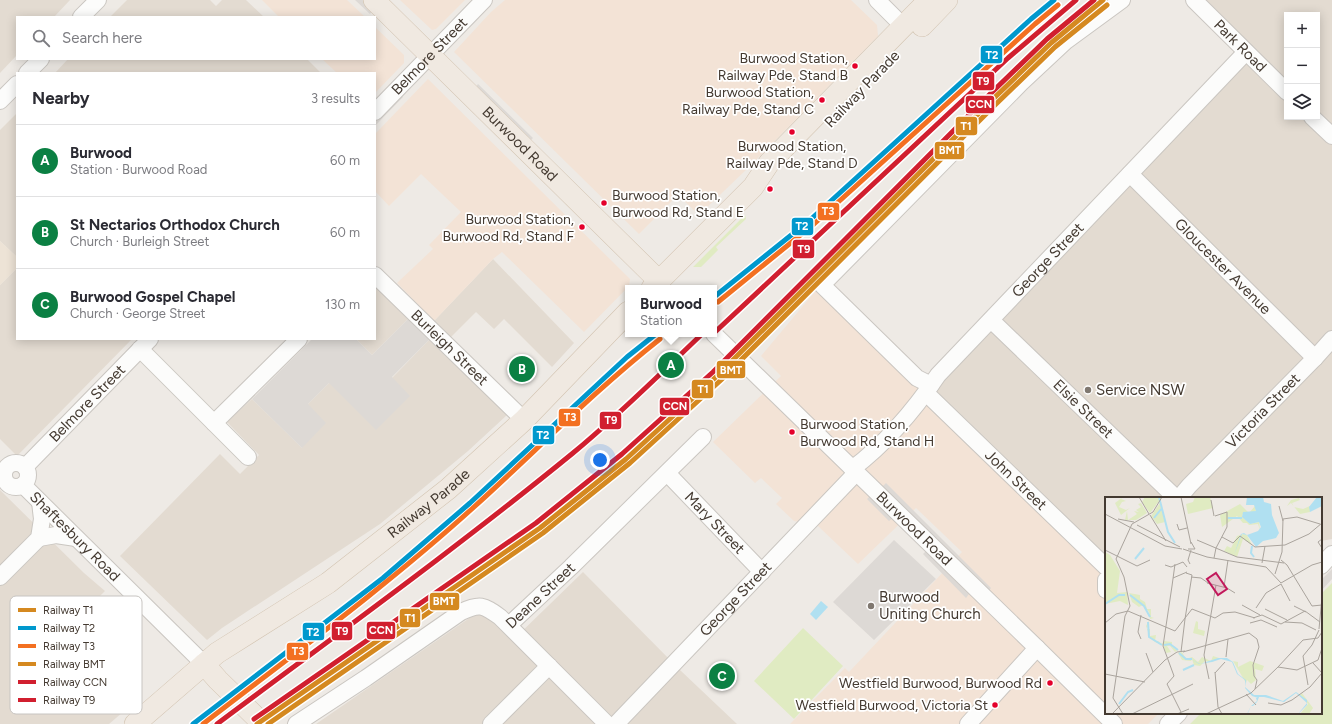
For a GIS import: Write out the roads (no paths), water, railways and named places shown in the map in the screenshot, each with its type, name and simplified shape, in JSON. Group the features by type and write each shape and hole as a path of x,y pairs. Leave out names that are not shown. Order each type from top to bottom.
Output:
{"main road":[{"name":"Burwood Road","path":"374,0 658,285"},
{"name":"Railway Parade","path":"660,285 753,187 769,163 929,0"},
{"name":"Railway Parade","path":"753,187 779,173 947,0"},
{"name":"Railway Parade","path":"135,724 217,653 322,587 448,489 524,420 625,315"},
{"name":"Shaftesbury Road","path":"204,664 218,680 263,724"}],"street":[{"path":"82,16 98,0"},
{"name":"Belmore Street","path":"376,111 484,0"},
{"path":"877,0 903,26"},
{"name":"John Street","path":"1105,566 929,389 822,285 1021,83 1066,41 1122,0"},
{"name":"Park Road","path":"1194,0 1284,89"},
{"name":"George Street","path":"616,724 762,572 854,471 917,405 938,375 1246,52"},
{"path":"28,72 40,60"},
{"path":"0,101 16,85"},
{"path":"1315,120 1332,136"},
{"name":"Gloucester Avenue","path":"1130,174 1315,358"},
{"name":"Burleigh Street","path":"376,276 524,420"},
{"name":"Elsie Street","path":"991,320 1175,497"},
{"name":"Burwood Road","path":"717,337 1114,724"},
{"name":"Victoria Street","path":"1180,497 1332,339"},
{"path":"214,423 298,340"},
{"path":"145,344 214,423 248,457"},
{"name":"Belmore Street","path":"25,468 145,344"},
{"name":"Deane Street","path":"296,724 366,678 461,612 473,606 481,606 491,610 509,625 703,437"},
{"path":"4,464 20,464 25,468 28,478 23,485 14,487 8,483 5,479 4,464"},
{"name":"Mary Street","path":"667,473 762,572"},
{"name":"Shaftesbury Road","path":"23,485 135,596"},
{"path":"39,538 42,519 40,502"},
{"path":"0,577 39,538 56,535 76,538"},
{"path":"1322,565 1332,554"},
{"name":"Shaftesbury Road","path":"142,603 204,664"},
{"path":"509,625 607,724"},
{"path":"968,724 1037,648"},
{"path":"491,724 550,666"},
{"path":"1168,724 1178,714"}],"water":[{"path":"821,601 828,607 816,620 810,614"}],"rail line":[{"name":"T2","path":"717,295 810,220 1031,19 1054,0"},
{"name":"T9","path":"717,330 1008,58 1076,0"},
{"name":"CCN","path":"254,719 536,523 622,454 713,372 987,97 1047,39 1094,0"},
{"name":"T1","path":"257,724 540,528 626,459 717,376 991,101 1051,43 1103,0"},
{"name":"T3","path":"718,302 814,224 1035,24 1058,5"},
{"name":"BMT","path":"268,724 543,533 630,463 721,380 995,105 1055,47 1107,5"},
{"name":"T2","path":"193,724 383,578 470,503 627,357 652,337"},
{"name":"T9","path":"217,724 530,488 573,453 639,395 699,337"},
{"name":"T3","path":"203,724 341,618 408,564 474,507 612,379 660,339"}],"place":[{"name":"Burwood Station, Railway Pde, Stand B","path":"855,66"},
{"name":"Burwood Station, Railway Pde, Stand C","path":"822,100"},
{"name":"Burwood Station, Railway Pde, Stand D","path":"792,132"},
{"name":"Burwood Station, Burwood Rd, Stand E","path":"604,203"},
{"name":"Burwood Station, Burwood Rd, Stand F","path":"582,227"},
{"name":"Burwood","path":"671,365"},
{"name":"St Nectarios Orthodox Church","path":"522,369"},
{"name":"Service NSW","path":"1088,390"},
{"name":"Burwood Station, Burwood Rd, Stand H","path":"792,432"},
{"name":"Burwood Uniting Church","path":"871,606"},
{"name":"Burwood Gospel Chapel","path":"722,676"},
{"name":"Westfield Burwood, Burwood Rd","path":"1050,683"},
{"name":"Westfield Burwood, Victoria St","path":"995,705"}]}
